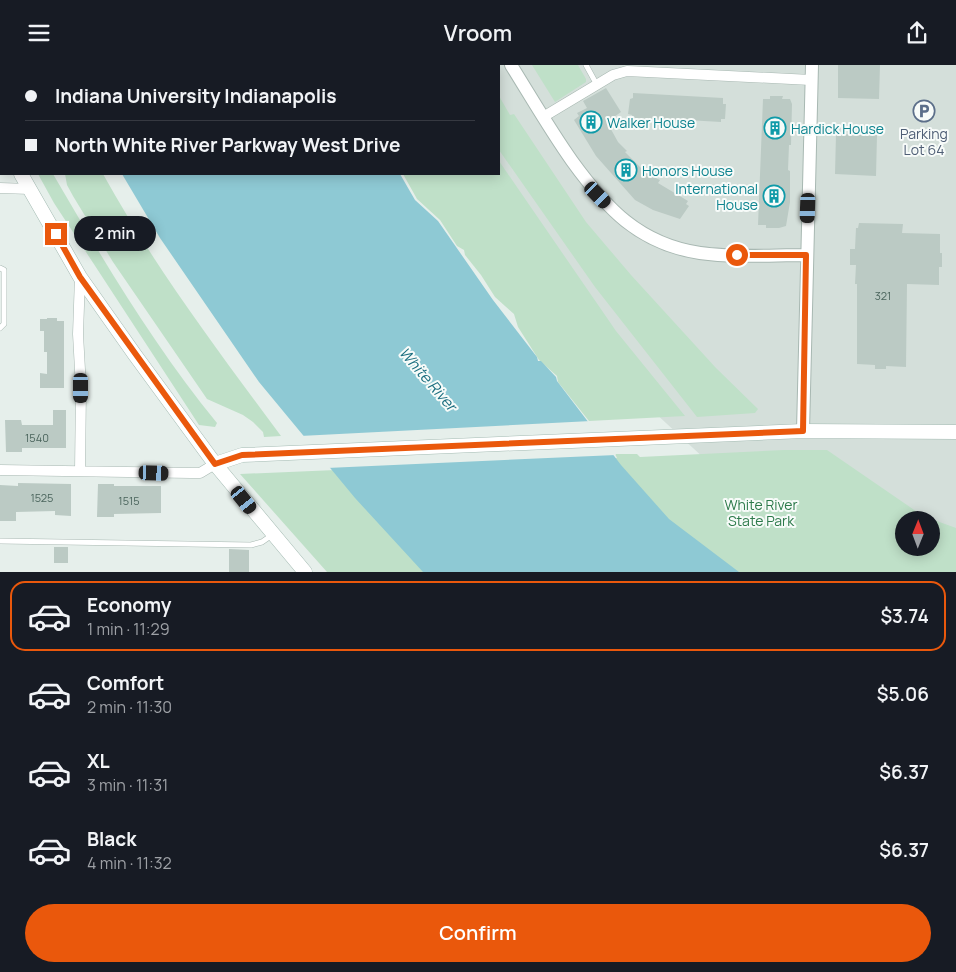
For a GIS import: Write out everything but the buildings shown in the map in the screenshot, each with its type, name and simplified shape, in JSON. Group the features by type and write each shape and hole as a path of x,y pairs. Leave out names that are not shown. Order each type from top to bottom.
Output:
{"main road":[{"path":"22,175 80,277 215,464 305,572"},
{"path":"215,464 242,455 260,454 803,431 956,432"}],"street":[{"path":"511,65 543,117 598,195 614,212 644,234 665,243 700,253 806,255"},
{"path":"803,431 812,65"},
{"path":"543,117 613,75 627,71 811,80"},
{"path":"0,188 30,189"},
{"path":"80,277 78,334 81,388 80,471"},
{"path":"0,470 200,473 215,464"}],"lane":[{"path":"586,65 597,85"},
{"path":"0,268 4,271 4,324 0,328"},
{"path":"0,541 251,545 262,542 273,535"}],"shaded area":[{"path":"500,65 956,65 956,572 827,572 586,349 499,175"}],"green space":[{"path":"532,65 578,65 586,82 555,102"},
{"path":"500,98 510,115 514,114 586,222 631,275 716,368 758,409 755,413 697,417 595,287 500,151"},
{"path":"500,162 616,331 685,416 589,421 558,382 557,376 539,360 518,327 514,314 495,297 465,255 464,250 457,246 440,220 417,199 404,175 500,175"},
{"path":"39,175 54,175 130,302 172,364 217,423 215,427 199,425 54,203"},
{"path":"65,175 104,175 165,275 281,436 264,437 263,432 243,415 207,399 113,262 67,185"},
{"name":"White River State Park","path":"784,450 827,450 916,511 895,511 895,556 940,556 940,522 956,528 956,572 327,572 240,474 617,458 615,454 637,454 640,457"}],"water":[{"name":"White River","path":"123,175 401,175 415,200 438,221 493,300 537,357 538,361 541,361 556,377 557,381 621,465 669,519 739,572 423,572 355,498 259,382 160,238"}],"pier":[{"path":"591,421 616,455 327,468 300,436"}],"place":[{"name":"Parking Lot 64","path":"924,111"},
{"name":"Walker House","path":"591,122"},
{"name":"Hardick House","path":"775,128"},
{"name":"Honors House","path":"626,170"},
{"name":"International House","path":"774,196"}],"route":[{"path":"56,234 80,277 215,464 242,455 803,431 806,255 737,255"}]}
